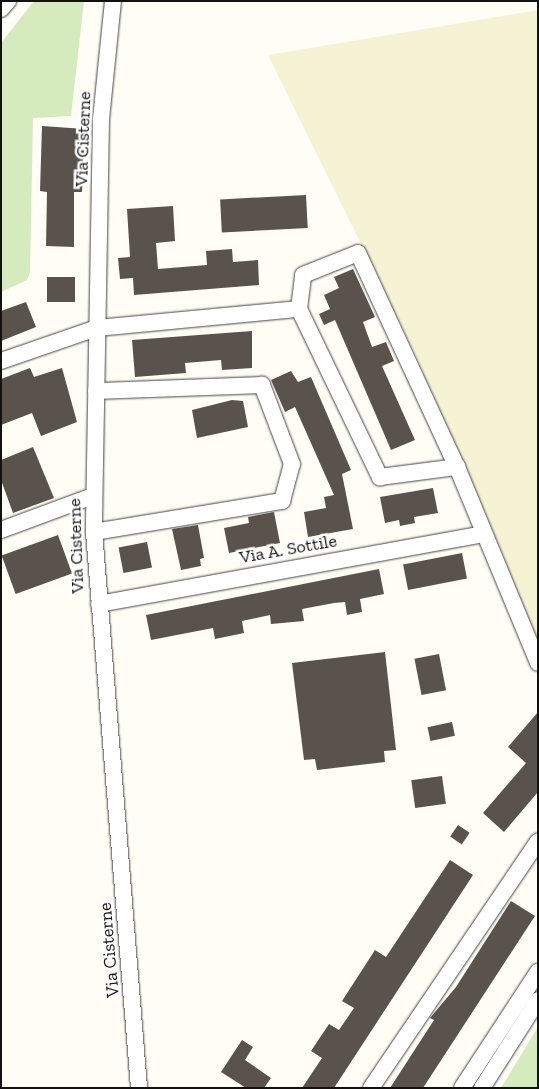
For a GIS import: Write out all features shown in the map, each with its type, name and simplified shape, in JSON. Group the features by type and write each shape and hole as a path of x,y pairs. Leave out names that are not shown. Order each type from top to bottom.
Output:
{"street":[{"path":"1,9 8,1"},
{"name":"Via Cisterne","path":"113,1 101,120 93,496 98,604 139,1088"},
{"path":"457,467 380,477 299,308 303,275 358,253 457,467 538,663"},
{"path":"1,361 97,328 299,308"},
{"path":"94,532 282,501 292,464 262,385 96,391"},
{"path":"3,526 93,496"},
{"name":"Via A. Sottile","path":"98,604 484,534"},
{"path":"371,1088 538,841"},
{"path":"462,1088 538,972"},
{"path":"482,1088 535,1007"}],"shaded area":[{"path":"538,10 538,651 415,354 268,55"}],"green space":[{"path":"34,1 84,1 71,116 33,118 30,272 27,280 1,292 1,43"},
{"path":"538,1027 538,1088 501,1088"}],"building":[{"path":"42,126 85,129 82,192 74,192 74,247 46,246 47,192 40,191"},
{"path":"306,195 308,228 222,232 220,200"},
{"path":"173,206 175,241 156,243 158,269 207,265 206,251 232,249 233,262 258,260 259,285 134,295 133,278 120,279 118,258 130,257 127,209"},
{"path":"353,269 375,317 363,322 372,347 386,342 394,361 382,366 415,440 391,450 335,320 324,325 319,314 330,309 324,295 339,288 334,277"},
{"path":"47,277 75,277 75,302 47,302"},
{"path":"26,302 36,327 1,341 1,311"},
{"path":"252,331 252,368 222,370 221,360 185,363 186,373 135,377 132,340"},
{"path":"30,368 34,377 62,368 77,422 41,436 32,413 1,425 1,379"},
{"path":"291,371 298,382 311,377 351,470 342,474 353,529 308,537 304,512 326,508 324,497 334,495 295,407 285,412 271,380"},
{"path":"232,400 243,401 248,427 197,438 192,410"},
{"path":"33,447 54,498 13,513 1,480 1,460"},
{"path":"433,488 438,513 414,517 415,523 400,526 399,520 385,523 380,497"},
{"path":"274,512 280,543 229,553 224,528 249,523 248,517"},
{"path":"198,525 204,558 200,559 201,566 181,570 172,529"},
{"path":"58,535 72,574 16,594 2,556"},
{"path":"147,542 152,568 123,573 119,548"},
{"path":"462,553 467,579 408,590 403,564"},
{"path":"379,569 384,594 360,599 362,612 347,615 345,602 334,603 302,609 304,621 271,624 270,615 242,621 244,633 215,639 213,628 151,640 146,615"},
{"path":"385,652 396,750 384,751 385,762 317,770 315,759 304,760 292,663"},
{"path":"439,654 446,690 422,695 414,659"},
{"path":"538,712 538,792 504,832 483,813 526,763 508,747"},
{"path":"452,722 455,736 430,741 428,727"},
{"path":"442,776 446,804 415,808 411,780"},
{"path":"458,825 470,833 462,844 450,837"},
{"path":"450,860 473,875 334,1088 302,1088 322,1058 311,1051 329,1024 339,1030 354,1008 342,1001 375,950 386,957"},
{"path":"511,901 535,916 423,1088 390,1088 434,1020 430,1018 456,987"},
{"path":"242,1040 253,1047 245,1060 271,1078 264,1088 246,1088 221,1072"}]}
